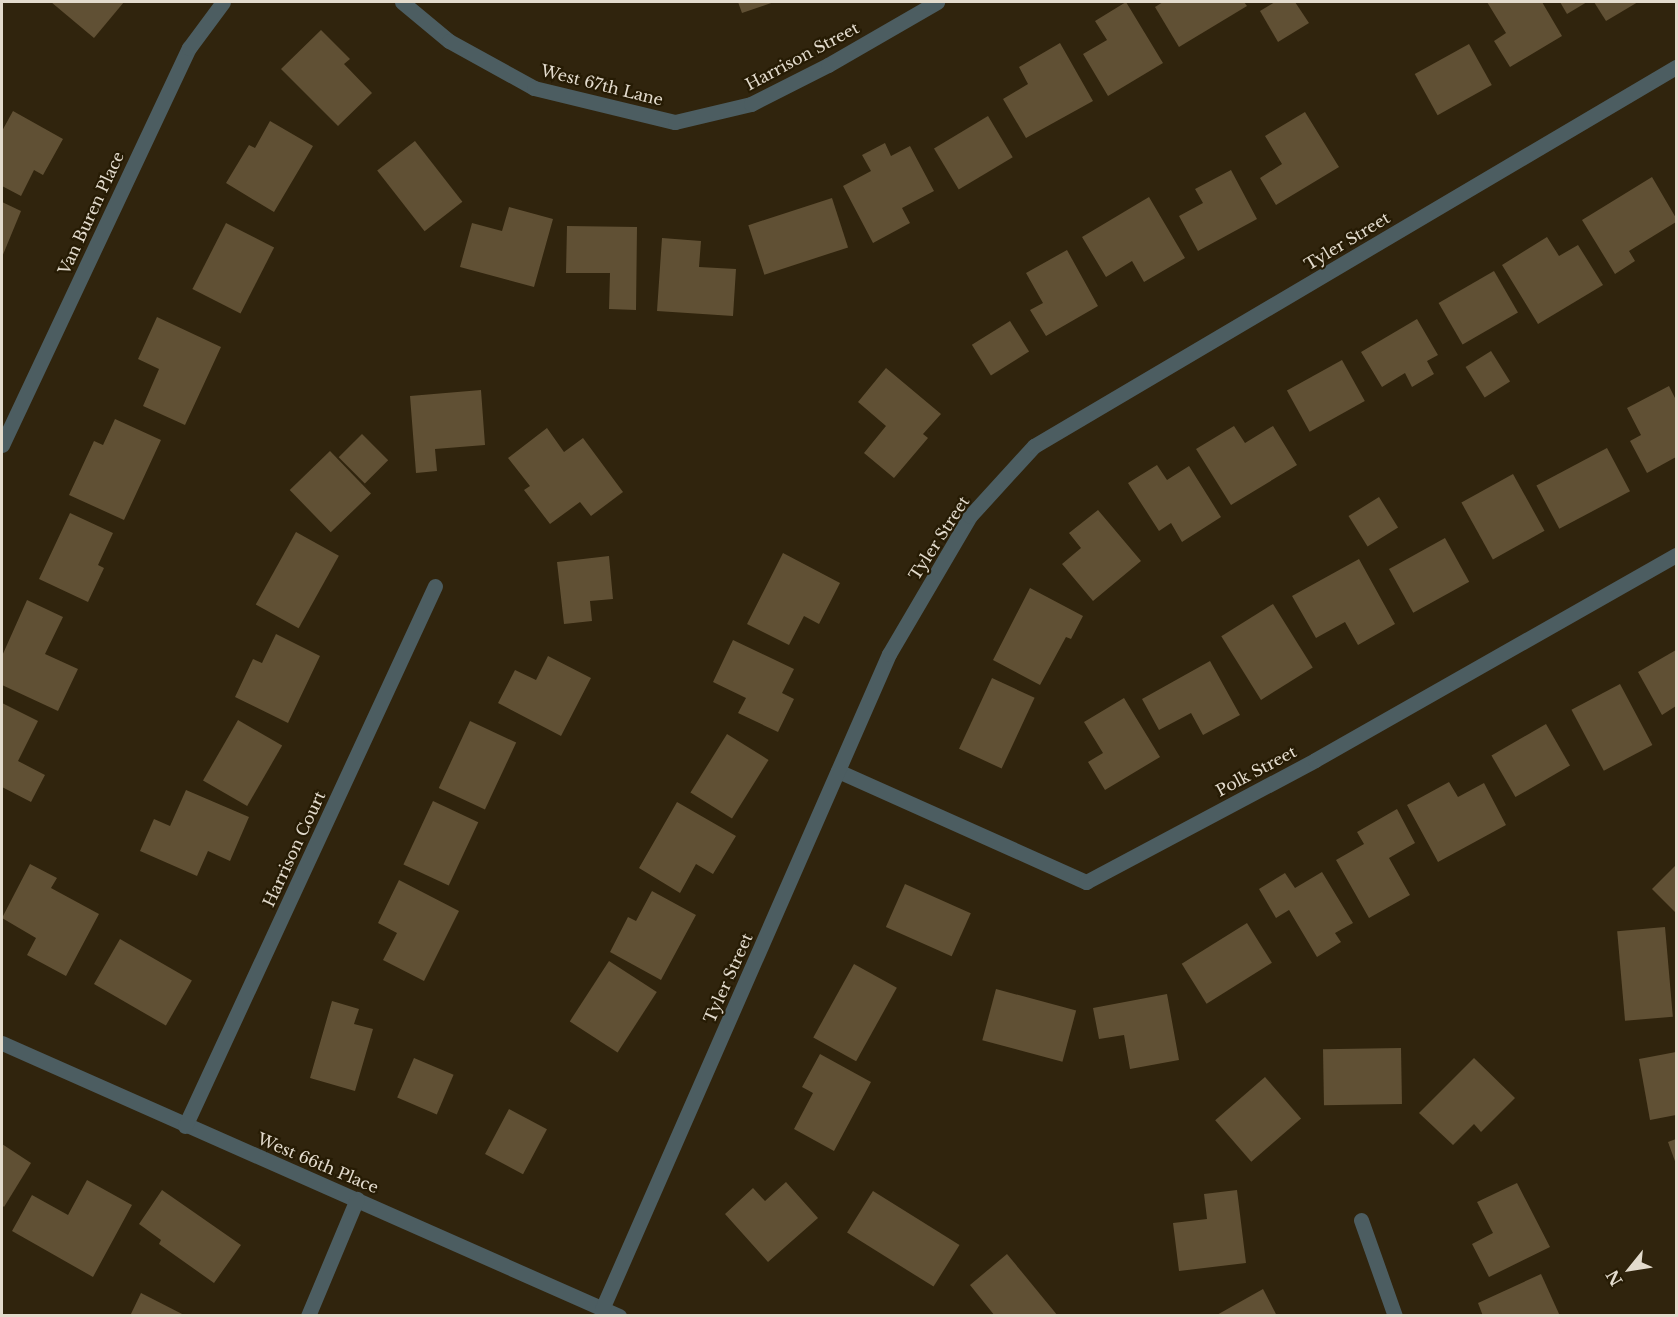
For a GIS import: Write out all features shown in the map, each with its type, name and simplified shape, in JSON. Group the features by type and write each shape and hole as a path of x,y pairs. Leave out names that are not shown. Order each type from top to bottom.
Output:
{"street":[{"name":"Van Buren Place","path":"2,445 189,48 223,2"},
{"name":"West 67th Lane","path":"402,2 448,41 534,88 675,122"},
{"name":"Harrison Street","path":"675,122 752,104 828,65 937,2"},
{"name":"Tyler Street","path":"602,1309 889,654 970,516 1034,446 1677,67"},
{"name":"Polk Street","path":"838,771 1086,882 1315,760 1677,555"},
{"name":"Harrison Court","path":"186,1126 435,586"},
{"name":"West 66th Place","path":"2,1043 186,1126 357,1198 619,1316"},
{"path":"308,1316 357,1198"},
{"path":"1361,1220 1395,1316"}],"building":[{"path":"51,2 124,2 94,38"},
{"path":"738,2 774,2 742,13"},
{"path":"1126,2 1163,63 1108,96 1083,54 1107,40 1095,21"},
{"path":"1163,2 1244,2 1247,6 1179,47 1155,7"},
{"path":"1275,2 1295,2 1309,23 1278,42 1260,11"},
{"path":"1487,2 1542,2 1562,36 1510,67 1494,41 1506,33"},
{"path":"1560,2 1587,2 1567,14"},
{"path":"1594,2 1638,2 1606,21"},
{"path":"321,30 350,59 344,64 372,93 338,126 281,69"},
{"path":"1060,43 1093,101 1026,138 1003,99 1028,84 1019,67"},
{"path":"1469,44 1492,85 1438,115 1415,74"},
{"path":"13,111 63,139 43,175 34,170 21,196 2,186 2,131"},
{"path":"1305,112 1339,167 1276,205 1260,178 1282,164 1265,136"},
{"path":"988,116 1013,157 959,190 934,148"},
{"path":"270,121 313,146 274,212 226,183 249,145 255,148"},
{"path":"415,141 462,202 425,231 377,171"},
{"path":"885,143 891,156 910,146 934,191 902,208 910,223 873,243 843,186 871,171 862,155"},
{"path":"1231,170 1257,219 1198,251 1179,216 1203,203 1195,189"},
{"path":"1652,177 1676,218 1676,222 1629,251 1635,261 1615,274 1582,220"},
{"path":"1149,197 1185,258 1144,282 1132,261 1106,277 1082,237"},
{"path":"832,198 848,247 764,275 748,225"},
{"path":"2,202 21,211 2,257"},
{"path":"509,207 553,219 534,287 460,267 472,223 502,231"},
{"path":"226,223 274,248 241,313 192,289"},
{"path":"567,226 637,227 636,310 609,309 610,273 566,273"},
{"path":"1547,237 1559,256 1578,245 1603,285 1538,324 1502,265"},
{"path":"662,238 701,241 699,267 736,269 733,316 657,311"},
{"path":"1067,250 1098,306 1046,336 1030,310 1043,303 1026,273"},
{"path":"1494,271 1518,313 1463,345 1439,303"},
{"path":"157,317 221,347 185,425 143,406 159,369 138,359"},
{"path":"1417,319 1438,355 1427,361 1434,374 1412,387 1405,373 1382,387 1361,352"},
{"path":"1010,321 1029,352 991,375 972,345"},
{"path":"1491,351 1510,382 1485,397 1466,367"},
{"path":"1342,360 1365,401 1310,432 1287,391"},
{"path":"886,368 941,414 923,434 928,438 894,478 864,453 886,426 858,402"},
{"path":"1669,386 1676,400 1676,457 1647,473 1630,441 1641,435 1627,408"},
{"path":"481,390 485,445 435,449 437,471 416,473 410,396"},
{"path":"115,419 161,440 124,520 69,495 94,441 103,445"},
{"path":"1234,426 1245,443 1273,426 1297,465 1231,505 1196,449"},
{"path":"547,428 564,452 583,438 623,492 591,516 580,502 550,524 524,490 530,486 508,458"},
{"path":"362,434 388,460 365,483 339,457"},
{"path":"1607,448 1630,491 1559,529 1536,486"},
{"path":"330,451 371,493 331,532 290,490"},
{"path":"1157,465 1167,480 1189,466 1221,517 1182,542 1171,523 1159,531 1128,483"},
{"path":"1513,474 1545,531 1493,559 1461,503"},
{"path":"1379,497 1398,528 1368,547 1348,516"},
{"path":"1098,510 1141,561 1093,601 1062,564 1081,548 1069,533"},
{"path":"70,513 113,533 98,565 104,568 88,602 39,579"},
{"path":"296,532 339,556 299,628 256,605"},
{"path":"1445,538 1469,582 1413,613 1389,569"},
{"path":"783,553 840,583 819,624 804,616 789,645 747,624"},
{"path":"609,556 613,599 590,601 592,621 564,624 557,562"},
{"path":"1359,559 1395,624 1358,645 1345,622 1316,638 1292,596"},
{"path":"1030,588 1083,616 1071,639 1066,637 1040,685 993,660"},
{"path":"27,600 63,617 45,654 78,669 58,711 2,685 2,656"},
{"path":"1273,604 1313,668 1261,700 1221,636"},
{"path":"276,634 320,656 288,723 235,697 253,659 262,663"},
{"path":"733,640 794,669 782,693 794,699 778,732 738,713 746,698 713,682"},
{"path":"1676,650 1676,706 1662,715 1638,672"},
{"path":"548,656 591,678 561,736 498,703 515,670 536,680"},
{"path":"1210,661 1240,715 1203,735 1191,713 1159,730 1142,699"},
{"path":"992,678 1035,698 1002,769 959,749"},
{"path":"1620,684 1652,745 1604,771 1571,710"},
{"path":"1124,698 1160,757 1105,790 1088,762 1103,753 1084,722"},
{"path":"2,703 38,721 18,761 45,775 31,802 2,787"},
{"path":"238,720 282,746 247,806 203,781"},
{"path":"470,721 516,743 485,810 439,788"},
{"path":"1546,724 1570,766 1515,797 1491,756"},
{"path":"727,734 769,760 732,818 690,793"},
{"path":"1449,782 1458,797 1484,783 1506,825 1438,862 1407,805"},
{"path":"186,790 249,817 230,861 208,851 197,876 140,851 154,819 170,826"},
{"path":"433,801 478,822 449,886 403,864"},
{"path":"677,802 736,836 713,874 696,864 680,893 639,868"},
{"path":"1397,809 1415,843 1389,858 1410,895 1369,918 1336,860 1364,844 1357,832"},
{"path":"30,864 57,878 51,888 99,914 66,976 27,955 36,938 2,918"},
{"path":"1676,865 1676,913 1652,889"},
{"path":"1322,872 1353,923 1335,933 1341,942 1317,957 1289,910 1276,918 1259,889 1285,873 1295,888"},
{"path":"399,880 459,911 424,981 383,960 397,933 378,923"},
{"path":"905,884 971,913 952,956 886,927"},
{"path":"652,891 696,915 661,980 610,952 628,917 636,921"},
{"path":"1247,923 1272,963 1207,1004 1182,964"},
{"path":"1665,927 1673,1017 1625,1021 1617,931"},
{"path":"120,939 192,980 166,1026 94,984"},
{"path":"609,961 657,992 618,1052 570,1021"},
{"path":"854,964 897,988 856,1061 813,1037"},
{"path":"996,989 1076,1010 1062,1062 982,1040"},
{"path":"1167,994 1179,1060 1130,1069 1124,1035 1099,1039 1093,1008"},
{"path":"332,1001 359,1009 354,1024 373,1029 355,1091 310,1078"},
{"path":"1401,1048 1402,1104 1324,1105 1323,1049"},
{"path":"1676,1052 1676,1115 1650,1120 1639,1059"},
{"path":"820,1054 871,1082 834,1151 794,1129 813,1093 802,1087"},
{"path":"414,1058 454,1075 437,1114 397,1098"},
{"path":"1474,1058 1515,1098 1481,1132 1474,1124 1453,1145 1419,1113"},
{"path":"1265,1077 1301,1119 1251,1162 1215,1120"},
{"path":"509,1109 547,1129 523,1174 485,1154"},
{"path":"1676,1139 1676,1164 1668,1142"},
{"path":"2,1144 31,1163 4,1207 2,1205"},
{"path":"87,1180 132,1205 93,1277 12,1231 32,1195 68,1215"},
{"path":"786,1182 818,1218 768,1262 725,1214 753,1188 765,1201"},
{"path":"1517,1183 1550,1247 1489,1277 1472,1244 1493,1233 1477,1202"},
{"path":"162,1190 241,1245 214,1283 159,1244 161,1240 139,1224"},
{"path":"1237,1190 1246,1263 1179,1271 1173,1223 1207,1219 1204,1194"},
{"path":"873,1191 960,1245 934,1287 847,1233"},
{"path":"1007,1254 1058,1316 995,1316 970,1285"},
{"path":"1541,1274 1560,1316 1483,1316 1478,1303"},
{"path":"1263,1289 1277,1316 1215,1316"},
{"path":"141,1293 186,1316 130,1316"}]}
